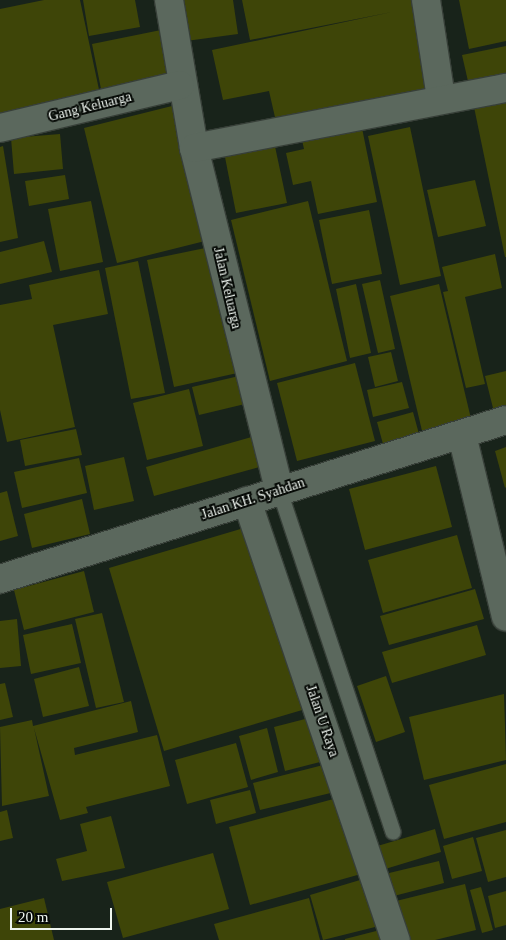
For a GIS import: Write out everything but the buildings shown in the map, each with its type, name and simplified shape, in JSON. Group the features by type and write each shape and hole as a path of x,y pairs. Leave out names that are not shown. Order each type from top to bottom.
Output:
{"street":[{"name":"Jalan Keluarga","path":"169,0 180,85 194,148 279,490"},
{"path":"426,0 441,98"},
{"name":"Gang Keluarga","path":"0,128 180,85"},
{"path":"194,148 441,98 506,88"},
{"name":"Jalan KH. Syahdan","path":"0,579 506,420"},
{"path":"462,435 506,617"},
{"name":"Jalan U Raya","path":"247,502 396,940"}],"lane":[{"path":"279,490 393,832"}]}
